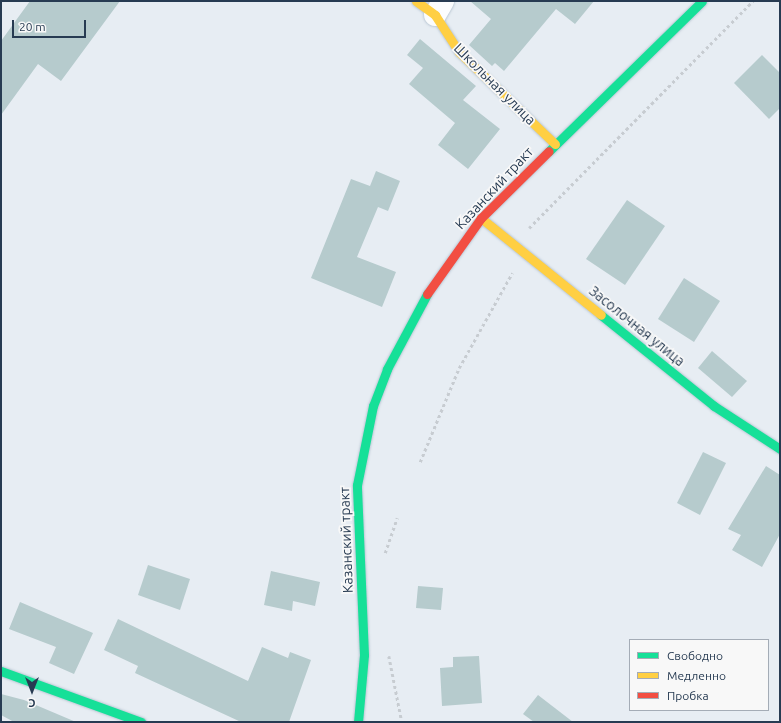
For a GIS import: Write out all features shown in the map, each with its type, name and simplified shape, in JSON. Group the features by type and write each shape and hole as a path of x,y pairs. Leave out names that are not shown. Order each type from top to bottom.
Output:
{"street":[{"path":"416,1 439,8"},
{"name":"Казанский тракт","path":"358,722 364,655 357,485 373,406 416,308 481,218 702,1"},
{"name":"Школьная улица","path":"439,8 459,52 555,144"},
{"name":"Засолочная улица","path":"481,218 714,406 780,448"},
{"path":"1,671 141,722"}],"path":[{"path":"420,462 459,368 523,252 530,225 753,1"},
{"path":"383,559 397,518"},
{"path":"388,653 402,722"}],"building":[{"path":"30,1 120,1 61,81 38,64 1,115 1,41"},
{"path":"470,1 594,1 575,24 556,9 504,71 495,63 492,66 469,45 491,19"},
{"path":"420,39 476,86 463,100 500,129 468,169 438,145 455,123 409,84 423,68 407,55"},
{"path":"762,55 780,73 780,108 769,119 734,83"},
{"path":"376,171 400,181 388,211 378,207 357,257 396,272 382,307 311,278 351,179 370,186"},
{"path":"627,200 665,226 625,285 586,259"},
{"path":"684,278 720,301 694,342 658,319"},
{"path":"712,351 747,381 732,397 698,368"},
{"path":"703,452 726,463 700,515 677,503"},
{"path":"766,466 780,475 780,534 762,567 732,550 741,535 728,529"},
{"path":"148,565 190,579 180,610 138,595"},
{"path":"271,571 320,582 315,606 293,601 292,611 264,605"},
{"path":"418,586 443,588 441,610 416,608"},
{"path":"20,602 93,633 74,674 49,663 56,647 9,629"},
{"path":"118,619 248,681 262,647 288,658 290,652 311,660 289,722 241,722 135,673 138,666 104,650"},
{"path":"479,656 482,703 442,706 440,668 453,667 453,657"},
{"path":"1,694 24,700 76,722 14,722 1,715"},
{"path":"538,695 573,722 534,722 523,714"}],"traffic: fast":[{"path":"549,151 702,1"},
{"path":"358,722 364,655 357,485 373,406 387,369 427,294"},
{"path":"601,315 714,406 780,449"},
{"path":"1,671 141,722"}],"traffic: slow":[{"path":"416,1 435,15 459,52 555,144"},
{"path":"481,218 601,315"}],"traffic: jam":[{"path":"427,294 481,218 549,151"}]}
